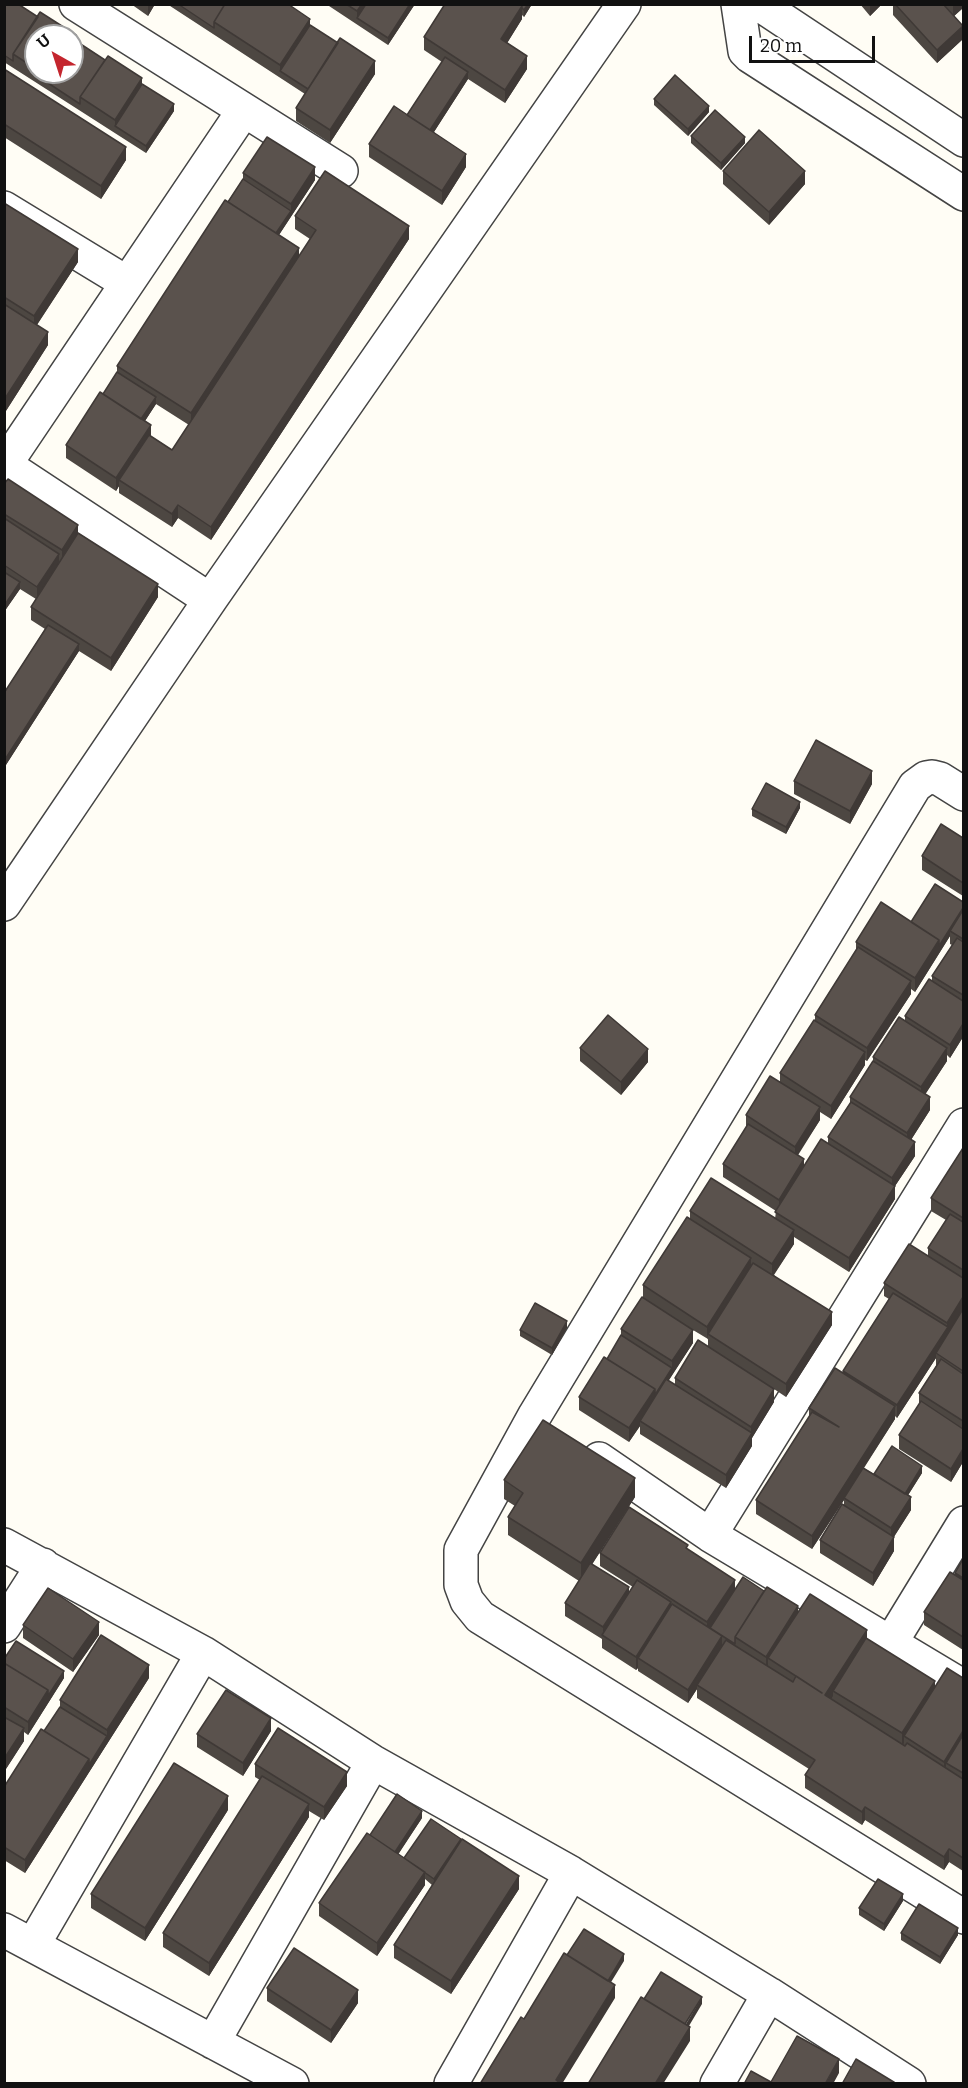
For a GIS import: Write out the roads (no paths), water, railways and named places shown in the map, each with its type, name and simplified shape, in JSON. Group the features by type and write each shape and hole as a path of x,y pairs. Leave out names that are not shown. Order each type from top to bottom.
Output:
{"street":[{"path":"76,4 341,171"},
{"path":"4,904 210,600 624,4"},
{"path":"738,4 745,51 750,56 963,194"},
{"path":"759,4 957,125"},
{"path":"210,600 5,465 244,110"},
{"path":"4,208 127,283"},
{"path":"963,794 940,779 932,777 926,778 915,786 535,1414 461,1550 460,1585 467,1601 480,1617 963,1917"},
{"path":"710,1535 963,1125"},
{"path":"535,1414 710,1535 963,1687"},
{"path":"890,1644 963,1523"},
{"path":"4,1545 203,1653 373,1762 571,1873 769,1994 909,2084"},
{"path":"4,1626 43,1565"},
{"path":"33,1945 203,1653"},
{"path":"213,2042 373,1762"},
{"path":"451,2084 571,1873"},
{"path":"4,1930 292,2084"},
{"path":"717,2084 769,1994"}]}
